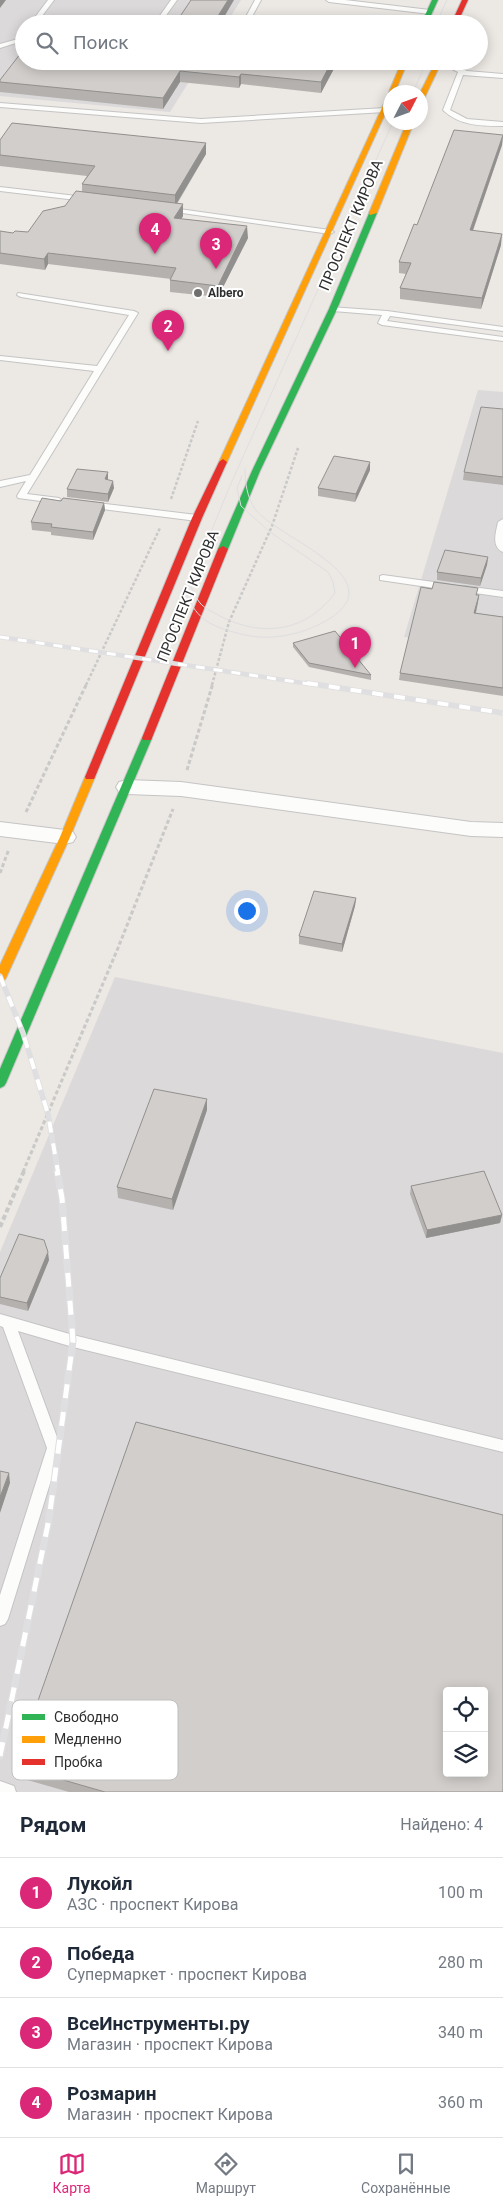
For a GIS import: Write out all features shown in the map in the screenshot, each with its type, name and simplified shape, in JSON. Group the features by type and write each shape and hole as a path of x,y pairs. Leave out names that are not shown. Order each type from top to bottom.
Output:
{"main road":[{"path":"428,15 435,0"},
{"path":"458,15 465,0"},
{"path":"395,85 402,70"},
{"path":"427,85 434,70"},
{"name":"ПРОСПЕКТ КИРОВА","path":"0,978 65,837 197,518 383,121"},
{"name":"ПРОСПЕКТ КИРОВА","path":"0,1083 127,787 218,559 256,471 332,309 408,130"}],"street":[{"path":"127,787 181,789 471,828 503,830"},
{"path":"8,830 65,837"}],"lane":[{"path":"40,15 51,0"},
{"path":"163,15 174,0"},
{"path":"250,15 258,0"},
{"path":"330,0 430,12"},
{"path":"0,46 15,42"},
{"path":"455,70 461,73 503,81"},
{"path":"461,73 503,76"},
{"path":"461,73 446,110 454,118 476,123 503,124"},
{"path":"0,105 201,121 383,110"},
{"path":"0,189 89,200"},
{"path":"158,208 330,232"},
{"path":"21,296 134,313 21,496 197,518"},
{"path":"332,309 387,313 503,329"},
{"path":"387,313 382,323 503,339"},
{"path":"0,358 99,369"},
{"path":"0,484 31,478"},
{"path":"503,522 499,538 503,548"},
{"path":"383,578 503,594"},
{"path":"4,1321 73,1341 503,1446"},
{"path":"0,1619 54,1448 4,1321"},
{"path":"0,1789 8,1792"}],"path":[{"path":"0,873 8,830 166,514 198,422"},
{"path":"0,1227 118,948 181,789 224,646 229,622 272,526 298,448"}],"shaded area":[{"path":"0,0 241,0 232,15 15,15 15,70 196,70 170,112 0,96"},
{"path":"478,390 503,392 503,651 404,637"},
{"path":"115,977 503,1053 503,1792 0,1792 0,1252"}],"building":[{"path":"191,0 228,0 219,15 181,15"},
{"path":"15,61 15,70 327,70 321,82 241,74 239,77 180,71 163,98 0,82"},
{"path":"12,123 206,143 175,195 82,184 95,166 0,155 0,140"},
{"path":"454,130 503,135 470,230 502,234 482,298 400,288 411,263 399,262 414,224 417,225"},
{"path":"76,191 183,204 174,218 247,226 218,286 170,280 176,268 48,253 44,259 0,253 0,231 13,233 15,231 28,232 43,211 65,206"},
{"path":"481,407 503,409 503,477 464,472"},
{"path":"334,456 370,462 356,494 318,488"},
{"path":"77,469 108,472 105,479 113,481 108,494 67,489"},
{"path":"42,498 61,501 63,498 104,503 93,532 51,527 52,524 31,522"},
{"path":"445,550 488,557 481,578 437,572"},
{"path":"434,582 478,588 476,595 479,595 474,613 503,617 503,688 400,673 421,587 432,589"},
{"path":"335,631 371,675 309,663 293,643"},
{"path":"314,891 356,898 342,944 299,936"},
{"path":"154,1089 207,1099 172,1199 117,1187"},
{"path":"484,1171 502,1215 427,1230 411,1186"},
{"path":"19,1234 44,1240 48,1252 27,1303 0,1297 0,1278"},
{"path":"136,1422 503,1515 503,1792 105,1792 63,1780 178,1780 178,1700 38,1700"},
{"path":"0,1471 9,1473 0,1497"}],"tram line":[{"path":"440,15 447,0"},
{"path":"416,85 423,70"},
{"path":"190,584 229,488 389,130"},
{"path":"190,584 186,593 190,603 201,616 214,625 251,636 272,637 303,631 322,623 343,607 349,591 342,576 328,561 268,521 255,509 247,490 245,469"},
{"path":"190,584 198,601 210,611 238,624 269,629 298,623 311,616 324,606 335,593 333,582 328,572 270,532 241,506 237,488 242,476"}],"railway":[{"path":"0,637 316,685"},
{"path":"307,683 503,713"},
{"path":"0,976 23,1033 48,1114 58,1172"},
{"path":"0,1756 49,1519 73,1341 62,1198 57,1171"}],"traffic: fast":[{"path":"428,15 435,0"},
{"path":"223,549 256,471 333,309 373,213"},
{"path":"0,1083 147,738"}],"traffic: slow":[{"path":"395,85 401,70"},
{"path":"428,85 435,70"},
{"path":"223,462 383,112"},
{"path":"373,213 408,130"},
{"path":"0,978 65,837 90,777"}],"traffic: jam":[{"path":"458,15 465,0"},
{"path":"90,777 197,518 223,462"},
{"path":"147,738 223,549"}],"place":[{"name":"Розмарин","path":"155,254"},
{"name":"ВсеИнструменты.ру","path":"216,269"},
{"name":"Albero","path":"198,293"},
{"name":"Победа","path":"168,351"},
{"name":"Лукойл","path":"355,668"}]}
